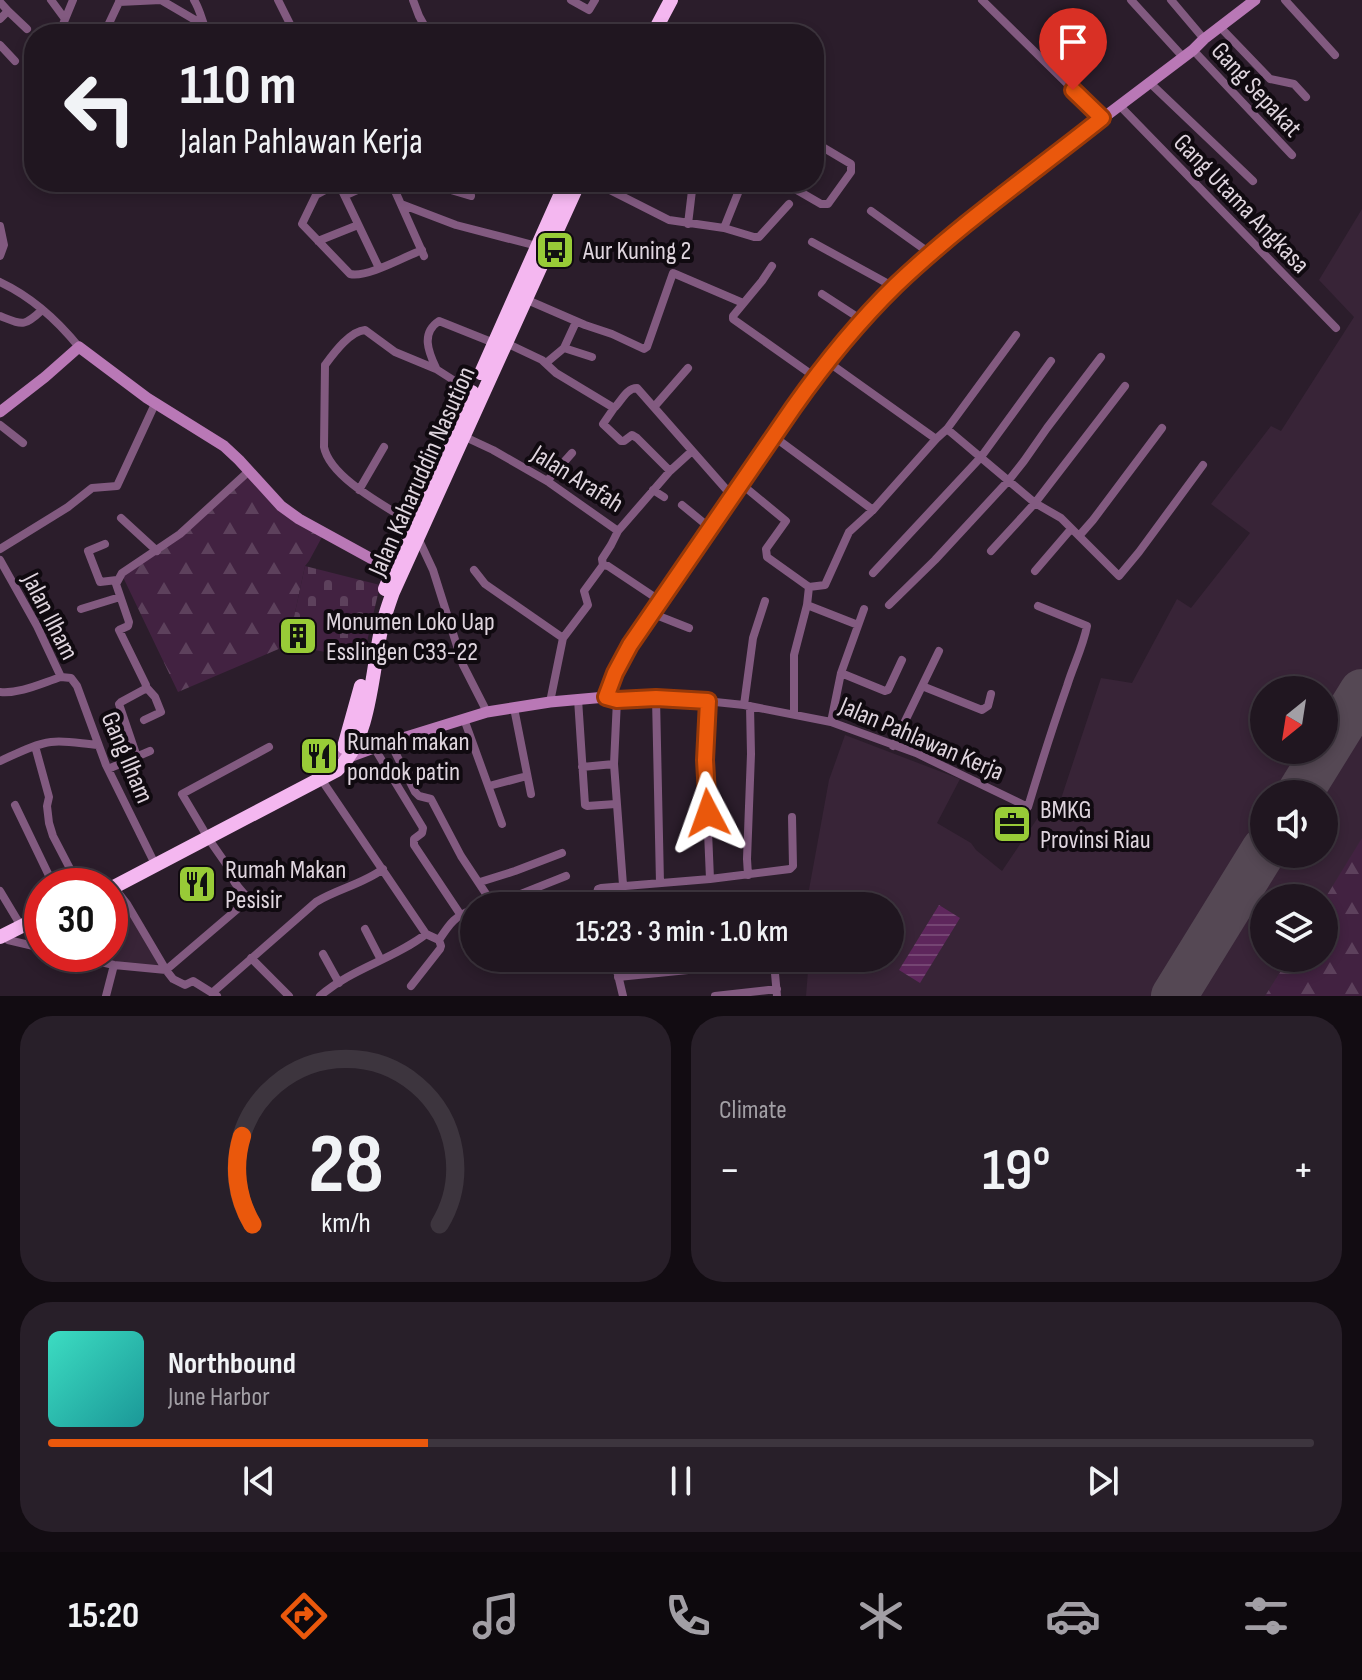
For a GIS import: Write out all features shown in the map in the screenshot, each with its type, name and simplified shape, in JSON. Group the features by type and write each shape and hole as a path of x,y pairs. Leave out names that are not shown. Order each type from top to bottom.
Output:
{"highway":[{"path":"648,24 661,0"},
{"path":"658,24 671,0"},
{"name":"Jalan Kaharuddin Nasution","path":"430,496 463,436 537,246 561,192"},
{"name":"Jalan Kaharuddin Nasution","path":"345,755 344,748 358,702 377,613 392,570 430,496 472,392 525,299 574,192"},
{"name":"Jalan Kaharuddin Nasution","path":"345,755 364,719 381,630 414,530"},
{"path":"128,875 321,779 337,770 345,755"},
{"path":"128,876 345,755"},
{"path":"3,939 24,925"},
{"path":"3,939 24,931"}],"street":[{"path":"51,0 65,19"},
{"path":"63,24 73,0"},
{"path":"109,24 119,1 161,0 202,24"},
{"path":"194,0 202,13 202,24"},
{"path":"413,0 424,24"},
{"path":"571,0 589,10 595,0"},
{"path":"982,0 1102,118"},
{"name":"Gang Sepakat","path":"1131,0 1292,155"},
{"path":"1171,0 1204,39"},
{"path":"1285,0 1335,55"},
{"path":"282,1 291,24"},
{"path":"0,2 24,26"},
{"path":"623,885 612,698 623,657 773,436 815,377 894,287 984,208 1188,53 1249,2"},
{"path":"0,19 8,11"},
{"path":"1220,27 1270,79 1294,84 1306,97"},
{"path":"0,45 15,61"},
{"path":"1149,82 1253,181"},
{"name":"Gang Utama Angkasa","path":"1119,105 1336,328"},
{"path":"800,192 821,204 828,204 851,172 851,164 824,148"},
{"path":"321,192 316,195 302,222 303,227 352,275 356,275 423,253 396,192"},
{"path":"344,192 379,268"},
{"path":"346,195 353,192"},
{"path":"458,192 471,196"},
{"path":"613,192 661,217 724,228 754,237 759,237 789,204"},
{"path":"688,224 692,192"},
{"path":"724,228 738,192"},
{"path":"401,204 456,225 537,246"},
{"path":"871,211 931,254"},
{"path":"318,241 358,225"},
{"path":"0,226 4,245 0,256"},
{"path":"812,242 894,287"},
{"path":"772,266 733,316 734,320 815,377"},
{"path":"525,299 643,349 646,348 673,273 743,303"},
{"path":"0,282 24,295 100,364 155,404 224,446 281,506 392,570"},
{"path":"822,294 862,320"},
{"path":"0,316 23,324 30,322 42,310"},
{"path":"436,369 428,351 427,335 433,324 439,321 546,363 556,373 614,408"},
{"path":"546,363 564,348 576,322"},
{"path":"472,392 436,369 395,352 362,329 354,333 325,365 323,372 325,453 350,483 414,530 433,570 463,665 487,712"},
{"path":"740,483 786,521 766,549 767,557 809,587 825,585 848,534 947,429 1016,335"},
{"path":"0,412 79,347"},
{"path":"564,348 592,357"},
{"path":"889,605 1009,480 1101,357"},
{"path":"873,573 981,457 1051,361"},
{"path":"828,362 936,439"},
{"path":"654,407 688,368"},
{"path":"991,551 1035,503 1125,386"},
{"path":"670,471 637,438 632,435 621,441 603,424 634,388 732,496"},
{"path":"0,549 68,507 92,488 117,486 155,404"},
{"path":"0,425 23,443"},
{"path":"1079,536 1162,428"},
{"path":"947,429 1035,503 1055,514 1120,576 1203,465"},
{"name":"Jalan Arafah","path":"463,436 547,481 618,531 670,471 692,451"},
{"path":"773,436 873,510"},
{"path":"359,490 384,447"},
{"path":"547,481 572,453"},
{"path":"144,720 161,712 119,630 128,626 129,622 117,580 122,573 180,534 249,471"},
{"path":"653,490 664,497"},
{"path":"682,505 710,528"},
{"path":"121,518 157,551"},
{"path":"1035,571 1071,529"},
{"path":"550,702 563,638 588,605 584,591 603,565 602,559 618,531"},
{"path":"105,544 88,551 101,583 117,580"},
{"name":"Jalan Ilham","path":"0,560 61,677 0,692"},
{"path":"603,565 659,600"},
{"path":"474,570 485,584 563,638"},
{"path":"794,714 793,662 809,587"},
{"path":"81,609 120,597"},
{"path":"748,875 751,754 747,705 753,638 765,601"},
{"path":"807,605 858,625"},
{"name":"Jalan Pahlawan Kerja","path":"345,755 375,749 487,712 550,702 612,698 708,701 747,705 831,722 916,753 1028,807 1087,626 1038,606"},
{"path":"831,722 841,673 864,609"},
{"path":"651,613 689,628"},
{"path":"893,746 939,651"},
{"path":"841,673 885,691 902,660"},
{"name":"Gang Ilham","path":"61,677 71,678 77,686 108,769 153,860"},
{"path":"922,686 982,710 988,706 991,694"},
{"path":"137,757 119,704 146,687"},
{"path":"656,698 660,883"},
{"path":"578,699 586,806 616,804"},
{"path":"708,701 705,760 710,879"},
{"path":"514,708 531,794"},
{"path":"464,719 502,824"},
{"path":"0,761 49,742 98,745"},
{"path":"390,742 417,794 431,799 461,856 486,892"},
{"path":"35,746 49,797 49,823 70,868"},
{"path":"128,966 166,970 248,899 182,794 269,747"},
{"path":"375,749 423,828 414,839 414,845 460,914 439,940 440,949 411,986"},
{"path":"108,769 150,751"},
{"path":"582,767 614,764"},
{"path":"489,786 527,776"},
{"path":"321,779 426,934 439,940"},
{"path":"15,805 45,868"},
{"path":"598,892 598,889 623,885 788,870 792,868 792,817"},
{"path":"480,882 562,853"},
{"path":"128,906 173,979 185,985 193,981 214,994 316,902 330,893 371,878 383,869"},
{"path":"528,892 566,876"},
{"path":"0,891 21,926"},
{"path":"365,929 381,960"},
{"path":"320,996 408,948 426,934"},
{"path":"3,939 24,944"},
{"path":"323,954 339,983"},
{"path":"251,958 289,996"},
{"path":"618,977 772,958 777,992 715,996"},
{"path":"106,996 112,972"},
{"path":"617,972 623,996"}],"shaded area":[{"path":"1362,209 1362,996 806,996 808,972 904,972 904,892 809,892 829,780 845,735 960,779 937,823 971,843 1002,871 1039,816 1054,820 1101,678 1132,683 1177,599 1191,608 1250,533 1211,504 1271,426 1281,431 1354,317 1319,280"},
{"path":"939,905 960,918 920,983 902,972 904,962"},
{"path":"128,909 159,965 159,969 128,964"}],"green space":[{"path":"249,476 322,537 305,566 288,645 178,692 123,577"},
{"path":"305,566 380,585 363,659 288,645"},
{"path":"1362,838 1362,996 1265,996 1280,972 1338,972 1338,884 1334,884"}],"runway":[{"path":"1308,780 1362,692"},
{"path":"1174,996 1253,868"}],"place":[{"name":"Aur Kuning 2","path":"555,250"},
{"name":"Monumen Loko Uap Esslingen C33-22","path":"298,636"},
{"name":"Rumah makan pondok patin","path":"319,756"},
{"name":"BMKG Provinsi Riau","path":"1012,824"},
{"name":"Rumah Makan Pesisir","path":"197,884"}],"route":[{"path":"708,813 705,760 708,701 677,698 617,700 606,697 623,657 659,600 793,408 862,320 894,287 984,208 1102,118 1073,90"}]}
